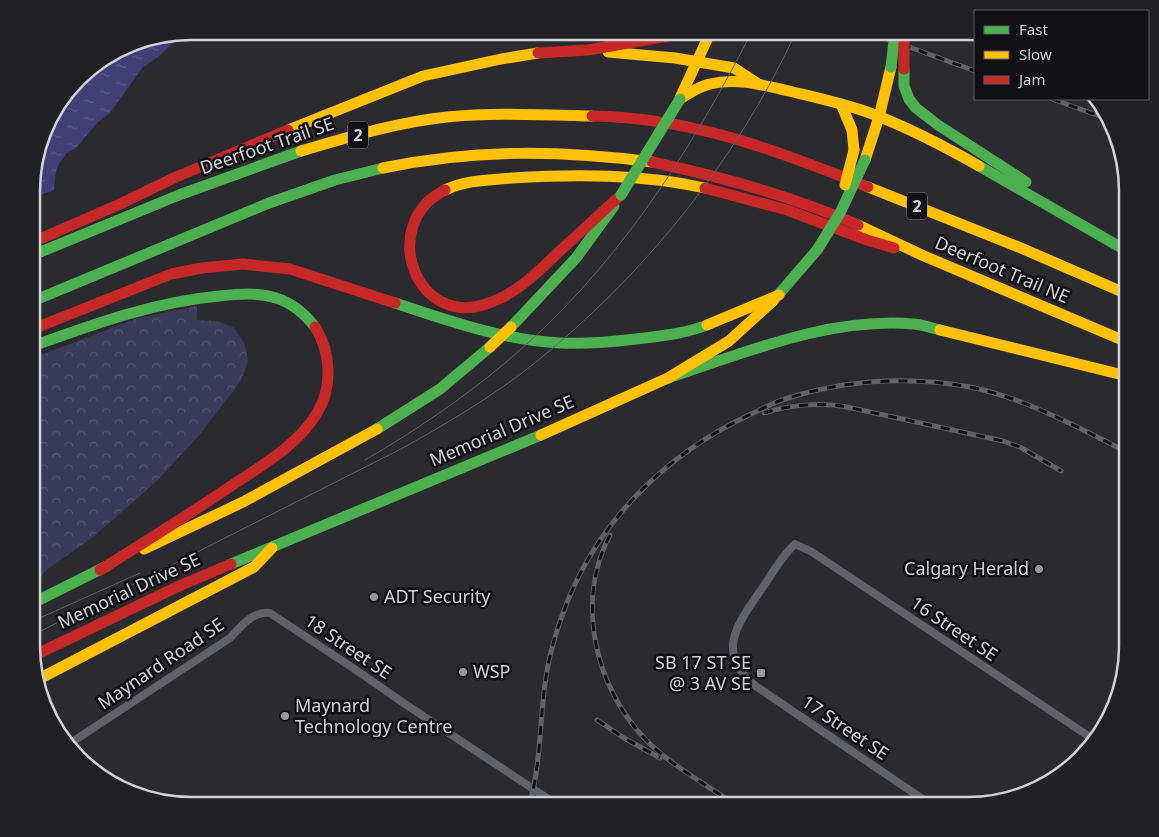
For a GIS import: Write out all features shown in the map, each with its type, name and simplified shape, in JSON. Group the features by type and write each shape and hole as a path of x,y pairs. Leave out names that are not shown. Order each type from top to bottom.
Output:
{"main road":[{"path":"40,239 176,177 347,105 423,76 523,55 588,50 645,40"},
{"name":"Memorial Drive SE","path":"40,600 243,502 362,438 440,389 511,327 576,258 604,223 680,99 708,40"},
{"name":"Memorial Drive SE","path":"40,653 179,586 563,426 668,378 729,341 779,295 817,250 840,213 865,160 879,117 891,67 894,40"},
{"path":"904,40 904,86 909,99 916,108 938,125 1119,245"},
{"path":"588,50 648,55 734,68 761,85"},
{"path":"680,99 698,87 726,81 761,85 841,104 879,117 959,155 1119,245"},
{"path":"840,213 842,194 849,175 854,150 852,126 841,104"},
{"name":"Deerfoot Trail SE","path":"40,252 188,191 275,159 342,138 432,119 462,115 507,114 628,117 702,130"},
{"name":"Deerfoot Trail NE","path":"702,130 804,161 939,214 1075,270 1119,290"},
{"name":"Deerfoot Trail NE","path":"40,298 241,213 328,183 391,166 470,154 551,151 624,157 694,170 757,188 823,210 1119,339"},
{"path":"621,195 528,281 513,292 489,304 465,308 451,306 432,295 417,278 412,268 409,247 412,227 420,210 434,196 446,188 466,182 545,175 655,179 710,189 790,211 873,244 921,254"},
{"path":"40,326 171,274 202,268 243,264 290,269 318,276 454,323 493,333 561,343 617,342 672,335 698,328 779,295"},
{"path":"40,343 97,322 183,299 238,294 268,296 297,307 318,330 324,346 328,367 327,386 317,414 309,424 270,459 199,508 100,570"},
{"path":"668,378 801,335 859,324 915,324 1119,374"},
{"path":"43,677 254,567 272,547"}],"street":[{"name":"17 Street SE","path":"796,544 777,565 741,620 734,634 735,662 742,673 757,687 920,797"},
{"name":"16 Street SE","path":"796,544 812,552 1089,736"},
{"name":"Maynard Road SE","path":"74,741 230,638 253,616 261,612 270,613"},
{"name":"18 Street SE","path":"270,613 545,797"}],"green space":[{"path":"197,306 197,320 217,321 233,327 245,344 248,361 241,381 200,434 158,480 92,538 49,568 40,577 40,355 138,318"}],"water":[{"path":"175,41 158,57 142,68 110,113 98,122 76,148 66,153 57,167 54,190 41,195 40,198 41,172 48,143 60,116 78,92 92,78 116,60 152,45"}],"tram line":[{"path":"365,460 438,414 489,376 544,328 580,291 614,251 675,167 728,77 747,40"},
{"path":"40,631 401,449 468,410 531,366 611,295 683,214 745,127 792,40"},
{"path":"40,618 140,573"}],"railway":[{"path":"890,40 974,71"},
{"path":"1055,100 1099,116"},
{"path":"531,797 536,773 544,688 551,653 568,600 582,570 599,542 619,515 641,491 690,449 718,431 788,398 832,387 901,381 970,387 1011,398 1070,423 1119,448"},
{"path":"764,413 805,405 847,407 1003,441 1020,447 1061,471"},
{"path":"610,535 599,561 594,587 593,615 596,642 603,669 614,694 628,718 645,739 677,766 724,797"},
{"path":"597,720 660,758"}],"traffic: fast":[{"path":"891,67 894,40"},
{"path":"904,69 904,86 909,99 916,108 938,125 1026,182"},
{"path":"621,195 680,99"},
{"path":"40,252 179,195 301,151"},
{"path":"817,250 840,213 865,160"},
{"path":"979,166 1119,246"},
{"path":"40,298 269,203 335,180 383,168"},
{"path":"511,327 576,258 614,206"},
{"path":"773,301 817,250"},
{"path":"40,344 124,315 171,303 248,294 269,296 282,300 298,309 315,327"},
{"path":"395,303 497,334 560,343 654,337 681,333 707,325"},
{"path":"668,378 758,348 820,331 882,323 914,324 940,330"},
{"path":"377,429 440,389 490,347"},
{"path":"231,564 541,435"},
{"path":"40,600 107,566"}],"traffic: slow":[{"path":"680,98 707,40"},
{"path":"608,52 675,58 734,68 757,83"},
{"path":"288,130 423,76 538,53"},
{"path":"865,160 879,117 891,67"},
{"path":"680,99 702,86 720,82 731,81 773,87 832,101 870,113 925,137 979,166"},
{"path":"841,104 852,130 854,150"},
{"path":"301,151 355,135 429,119 501,114 592,116"},
{"path":"845,185 854,150"},
{"path":"383,168 451,157 517,153 584,155 652,162"},
{"path":"445,190 469,182 486,180 585,176 657,180 705,188"},
{"path":"868,187 1021,248 1119,291"},
{"path":"858,225 924,256 1119,339"},
{"path":"707,325 779,295"},
{"path":"541,435 668,378 729,341 773,301"},
{"path":"490,347 511,327"},
{"path":"940,330 1119,374"},
{"path":"144,549 243,502 377,429"},
{"path":"43,677 254,567 272,548"}],"traffic: jam":[{"path":"538,53 588,50 645,40"},
{"path":"904,40 904,69"},
{"path":"592,116 664,122 699,129 767,149 868,187"},
{"path":"40,239 176,177 288,130"},
{"path":"652,162 757,188 808,205 858,225"},
{"path":"705,188 787,210 894,248"},
{"path":"445,190 424,206 413,226 410,248 414,270 425,289 442,302 463,308 500,299 519,287 537,273 621,195"},
{"path":"40,326 171,274 202,268 243,264 290,269 395,303"},
{"path":"100,570 257,469 280,453 301,434 317,413 326,392 328,381 327,358 315,327"},
{"path":"40,653 179,586 231,564"}],"place":[{"name":"Calgary Herald","path":"1039,569"},
{"name":"ADT Security","path":"374,597"},
{"name":"WSP","path":"463,672"},
{"name":"SB 17 ST SE @ 3 AV SE","path":"761,673"},
{"name":"Maynard Technology Centre","path":"285,716"}]}
